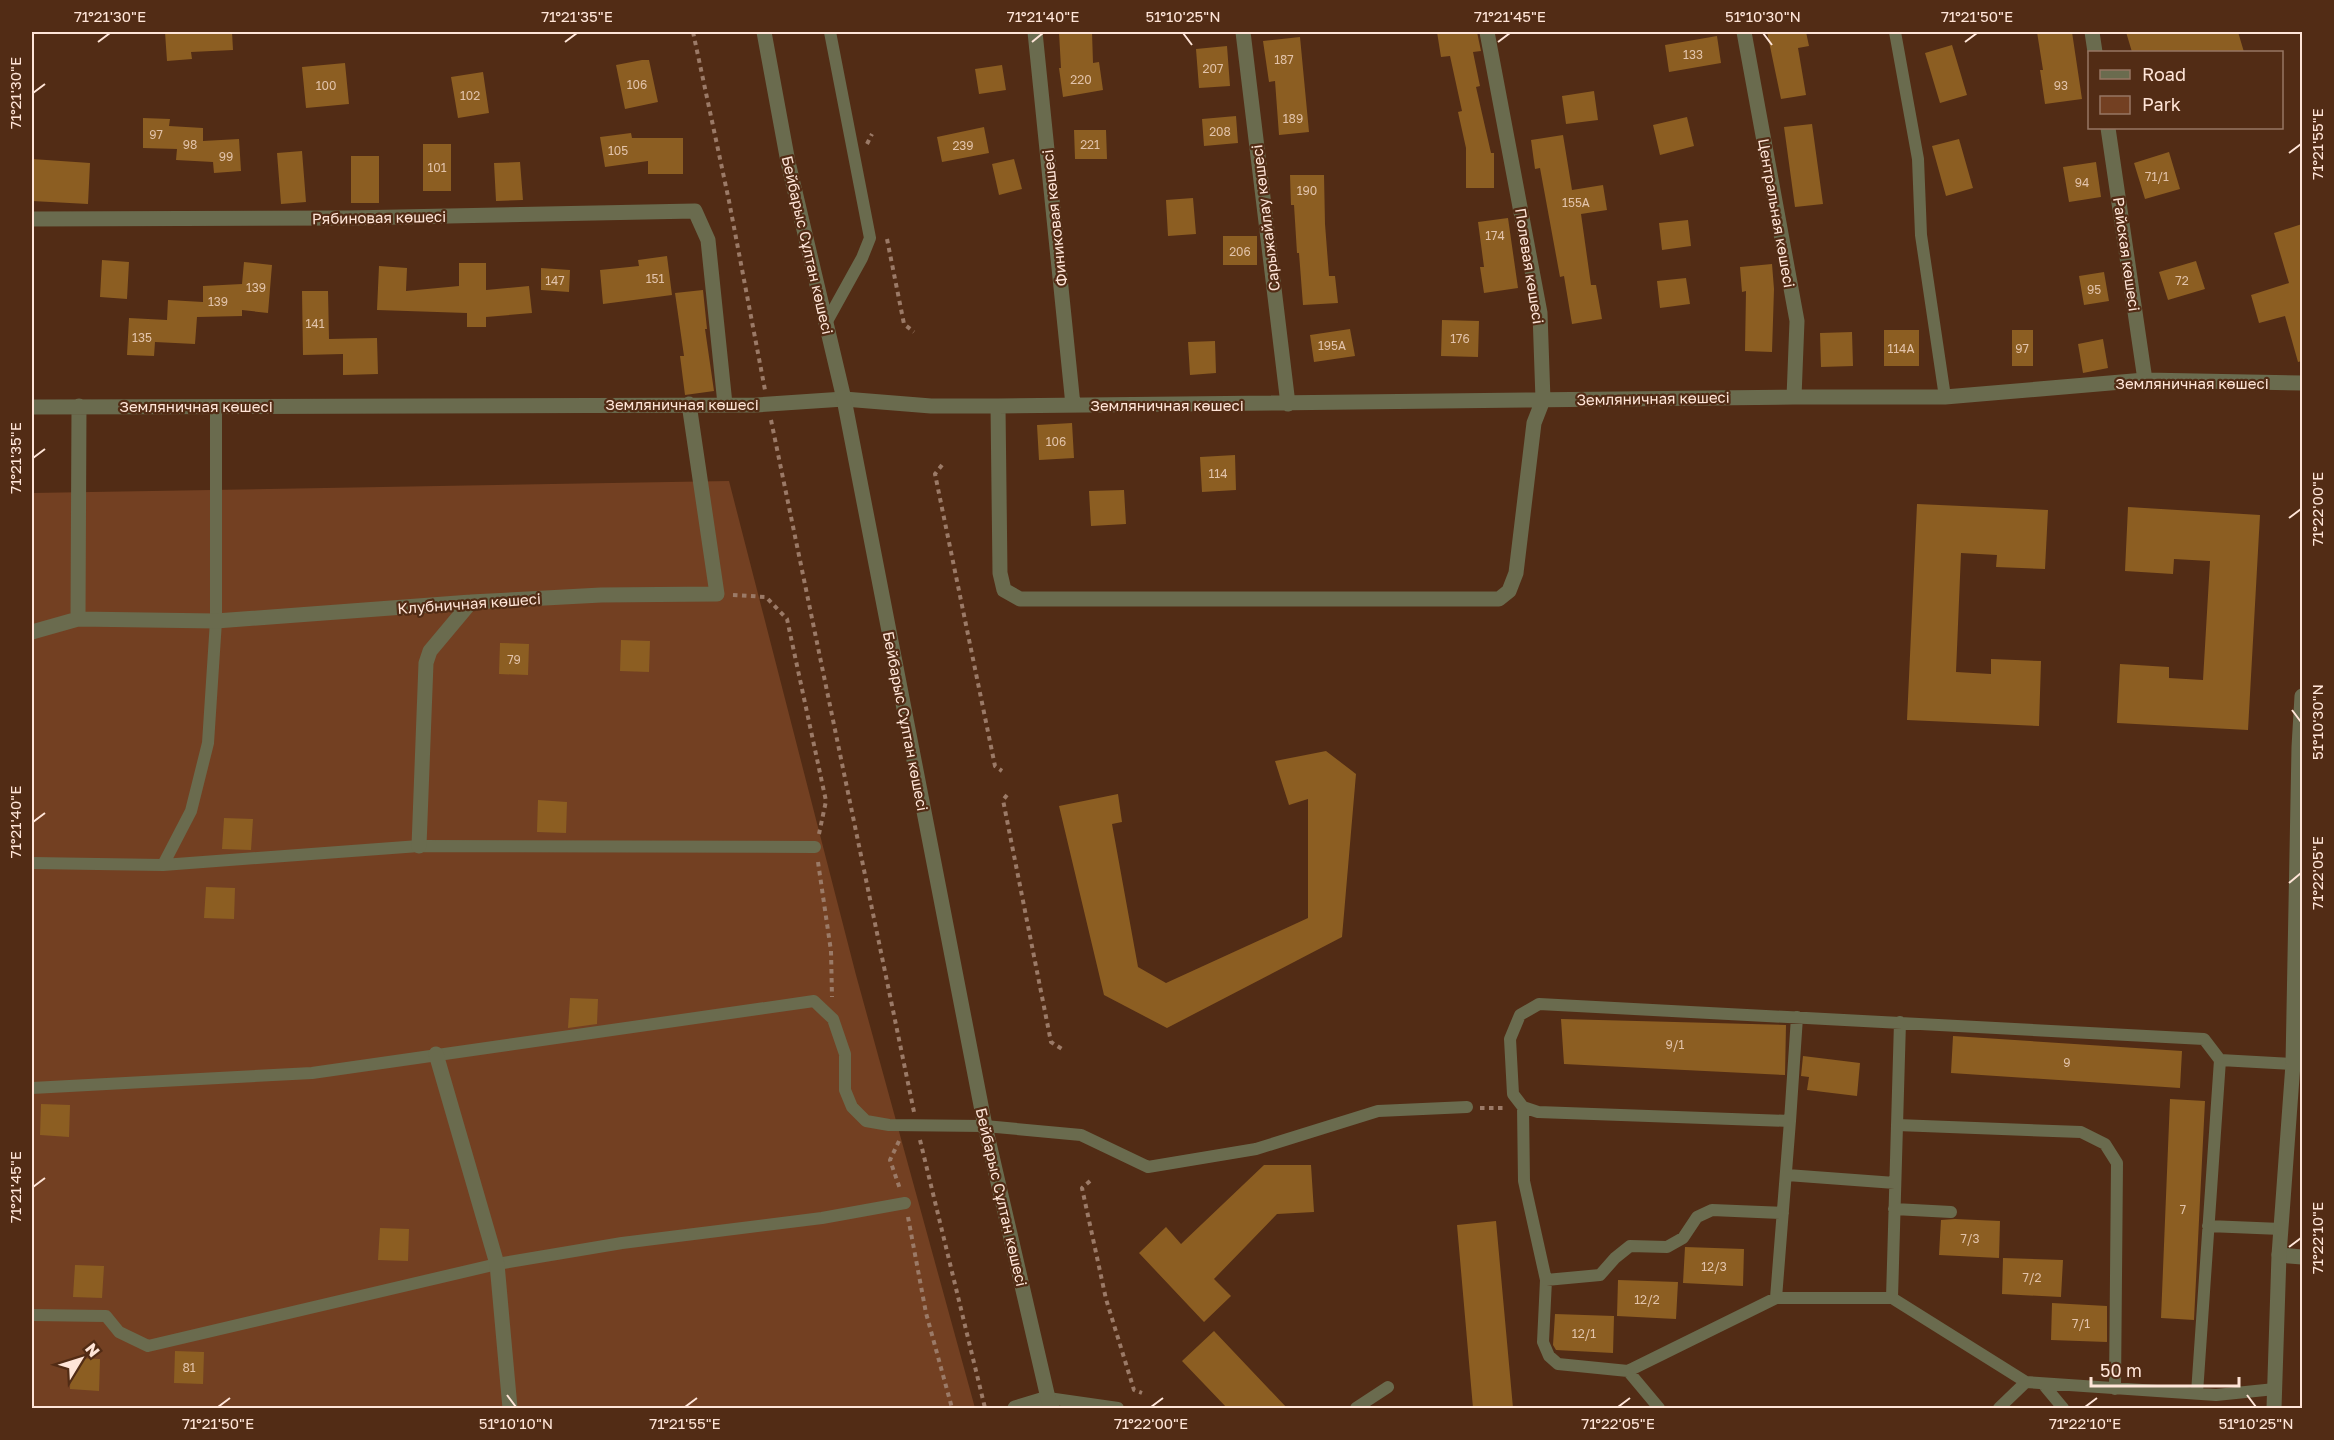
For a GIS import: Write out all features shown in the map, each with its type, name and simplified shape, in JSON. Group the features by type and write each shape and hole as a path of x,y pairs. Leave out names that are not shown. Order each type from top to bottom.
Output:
{"street":[{"name":"Бейбарыс Сұлтан көшесі","path":"765,32 788,162 844,399 985,1126 1050,1403"},
{"name":"Финиковая көшесі","path":"1035,32 1073,405"},
{"name":"Сарыжайлау көшесі","path":"1243,32 1288,404"},
{"name":"Полевая көшесі","path":"998,406 1000,573 1004,590 1020,599 1499,599 1509,591 1515,573 1534,423 1543,400 1540,313 1487,32"},
{"name":"Центральная көшесі","path":"1744,32 1797,321 1794,397"},
{"path":"2092,32 2096,51"},
{"name":"Райская көшесі","path":"2108,129 2145,380"},
{"name":"Рябиновая көшесі","path":"32,219 349,218 695,211 708,240 725,404"},
{"name":"Земляничная көшесі","path":"32,407 767,404 844,399 931,406 998,406 1794,397 1946,398 2145,380 2302,383"},
{"path":"689,404 717,594"},
{"path":"78,619 79,406"},
{"name":"Клубничная көшесі","path":"32,632 78,619 216,621 471,602 602,595 717,594"},
{"path":"418,846 426,663 430,651 471,602"},
{"path":"2274,1408 2279,1255 2299,987 2302,696"},
{"path":"436,1054 497,1264 510,1408"},
{"path":"2279,1255 2302,1257"},
{"path":"1015,1408 1050,1403"}],"lane":[{"path":"826,323 862,258 870,238 830,32"},
{"path":"1895,32 1918,159 1921,236 1946,398"},
{"path":"163,866 191,811 208,743 216,621 216,406"},
{"path":"32,863 163,866 418,846 816,847"},
{"path":"32,1088 312,1073 814,1001 833,1019 845,1054 845,1090 852,1107 866,1121 911,1126 985,1126 1081,1135 1148,1167 1256,1149 1378,1111 1467,1107"},
{"path":"1790,1121 1538,1112 1523,1107 1513,1094 1510,1039 1520,1015 1539,1004 2204,1039 2220,1060 2197,1394"},
{"path":"1776,1298 1787,1175 1797,1017"},
{"path":"1892,1298 1900,1022"},
{"path":"2220,1060 2293,1064"},
{"path":"1523,1107 1524,1181 1546,1280 1543,1342 1549,1356 1558,1364 1628,1371 1776,1298 1892,1298 2026,1382 2216,1395 2275,1389"},
{"path":"1897,1125 2082,1132 2105,1144 2117,1162 2115,1389"},
{"path":"1787,1175 1895,1183"},
{"path":"32,1315 106,1316 119,1332 148,1346 497,1264 622,1243 822,1218 905,1203"},
{"path":"1894,1209 1951,1212"},
{"path":"1546,1280 1600,1275 1630,1246 1667,1247 1683,1238 1697,1217 1712,1210 1783,1213"},
{"path":"2208,1226 2281,1229"},
{"path":"1628,1371 1659,1408"},
{"path":"1999,1408 2026,1382"},
{"path":"2043,1384 2063,1408"},
{"path":"1356,1408 1388,1387"},
{"path":"1050,1403 1118,1408"}],"path":[{"path":"693,32 729,201 767,404 911,1126 985,1408"},
{"path":"942,465 935,474 995,766 1002,771"},
{"path":"717,594 766,597 787,619 826,801 816,847 831,951 833,1019"},
{"path":"1007,795 1003,800 1051,1042 1062,1049"},
{"path":"1467,1107 1523,1107"},
{"path":"911,1126 890,1160 905,1203 926,1313 952,1408"},
{"path":"1090,1181 1082,1188 1106,1299 1134,1390 1142,1393"}],"green space":[{"path":"729,481 856,975 975,1408 32,1408 32,493"}],"building":[{"path":"165,32 232,32 233,50 191,52 192,59 167,61"},
{"path":"1059,32 1092,32 1093,63 1099,62 1103,90 1063,97 1059,68 1061,68"},
{"path":"1437,32 1477,32 1481,51 1473,52 1480,86 1476,87 1491,153 1494,153 1494,188 1466,188 1466,148 1458,112 1462,111 1450,56 1441,57"},
{"path":"1767,32 1806,32 1809,46 1798,48 1806,95 1781,99"},
{"path":"2037,32 2072,32 2082,99 2045,104"},
{"path":"2126,32 2238,32 2244,51 2132,51"},
{"path":"1717,36 1721,63 1669,72 1665,45"},
{"path":"1300,37 1309,132 1279,135 1275,81 1269,82 1263,41"},
{"path":"1952,45 1967,95 1940,103 1925,53"},
{"path":"1227,46 1230,86 1199,88 1196,49"},
{"path":"649,60 658,102 625,109 616,65"},
{"path":"345,63 349,104 306,108 302,67"},
{"path":"1002,65 1006,90 979,94 975,69"},
{"path":"483,72 489,113 458,118 451,77"},
{"path":"1594,91 1598,120 1566,124 1562,96"},
{"path":"1236,116 1238,143 1204,146 1202,119"},
{"path":"1687,117 1694,146 1660,155 1653,125"},
{"path":"143,118 170,119 169,126 203,128 203,141 239,139 241,171 214,173 213,162 176,160 177,149 143,148"},
{"path":"1812,124 1823,204 1795,207 1784,127"},
{"path":"984,127 989,153 942,162 937,137"},
{"path":"1074,130 1106,130 1107,159 1075,159"},
{"path":"631,133 632,138 683,138 683,174 648,174 648,161 605,167 600,137"},
{"path":"1563,135 1572,190 1603,185 1607,210 1581,214 1591,285 1596,285 1602,319 1572,324 1564,276 1560,277 1540,168 1535,169 1531,140"},
{"path":"1959,139 1973,188 1946,196 1932,146"},
{"path":"423,144 451,144 451,191 423,191"},
{"path":"302,151 306,202 281,204 277,153"},
{"path":"2169,152 2180,189 2145,199 2134,163"},
{"path":"351,156 379,156 379,203 351,203"},
{"path":"32,159 90,163 88,204 32,201"},
{"path":"1014,159 1022,189 999,195 992,164"},
{"path":"520,162 523,200 496,201 494,163"},
{"path":"2096,162 2101,197 2069,202 2063,167"},
{"path":"1290,175 1324,175 1329,276 1335,276 1338,303 1303,305 1294,205 1291,205"},
{"path":"1193,198 1196,234 1168,236 1166,200"},
{"path":"1508,218 1518,288 1484,293 1480,267 1484,267 1478,222"},
{"path":"1688,220 1691,246 1662,250 1659,223"},
{"path":"2302,224 2302,361 2298,362 2285,316 2259,323 2251,295 2289,283 2274,233"},
{"path":"1223,236 1257,236 1257,265 1223,265"},
{"path":"667,256 672,295 603,304 600,270 639,266 638,260"},
{"path":"102,260 129,262 127,299 100,297"},
{"path":"2196,261 2205,289 2168,300 2159,272"},
{"path":"244,262 272,265 268,313 242,310 242,316 197,317 195,344 155,342 154,356 127,355 129,318 167,320 168,300 203,302 203,286 242,284"},
{"path":"459,263 486,263 486,290 529,286 532,313 486,317 486,327 467,327 467,313 377,310 379,266 407,268 406,291 459,286"},
{"path":"1772,264 1774,289 1772,352 1745,351 1746,291 1742,292 1740,267"},
{"path":"541,268 570,270 569,292 541,290"},
{"path":"2104,272 2109,301 2084,305 2079,276"},
{"path":"1686,278 1690,304 1660,308 1657,281"},
{"path":"703,290 707,329 705,329 714,391 685,395 680,356 684,356 675,293"},
{"path":"302,291 328,291 329,339 377,338 378,374 343,375 343,354 303,355"},
{"path":"1442,320 1479,321 1478,357 1441,356"},
{"path":"1350,329 1355,356 1314,362 1310,335"},
{"path":"1884,330 1919,330 1919,366 1884,366"},
{"path":"2012,330 2033,330 2033,366 2012,366"},
{"path":"1852,332 1853,366 1821,367 1820,333"},
{"path":"2103,339 2108,368 2083,373 2078,344"},
{"path":"1215,341 1216,373 1190,375 1188,342"},
{"path":"1072,423 1074,458 1039,460 1037,425"},
{"path":"1235,455 1236,490 1202,492 1200,457"},
{"path":"1124,490 1126,524 1091,526 1089,491"},
{"path":"1917,504 2048,510 2045,569 1996,567 1997,555 1961,553 1956,672 1991,674 1991,659 2041,661 2039,726 1907,720"},
{"path":"2128,507 2260,515 2248,730 2117,723 2120,664 2169,667 2169,678 2203,680 2210,561 2174,559 2173,574 2125,571"},
{"path":"621,640 650,641 649,672 620,671"},
{"path":"500,643 529,644 528,675 499,674"},
{"path":"1326,751 1356,774 1342,937 1167,1028 1104,995 1059,806 1118,794 1122,822 1112,824 1138,967 1166,983 1308,918 1308,799 1289,805 1275,761"},
{"path":"538,800 567,802 566,833 537,832"},
{"path":"224,818 253,819 251,850 222,849"},
{"path":"206,887 235,888 234,919 204,918"},
{"path":"570,998 598,999 597,1024 568,1028"},
{"path":"1561,1019 1786,1025 1785,1075 1564,1064"},
{"path":"1953,1036 2182,1051 2180,1088 1951,1073"},
{"path":"1803,1056 1860,1063 1857,1096 1807,1090 1809,1077 1801,1076"},
{"path":"2170,1099 2205,1101 2194,1320 2161,1318"},
{"path":"41,1104 70,1105 69,1137 40,1135"},
{"path":"1264,1165 1311,1165 1314,1212 1277,1214 1214,1279 1231,1296 1204,1322 1139,1253 1166,1227 1181,1244"},
{"path":"1941,1220 2000,1221 1999,1258 1939,1255"},
{"path":"1496,1221 1513,1408 1473,1408 1457,1225"},
{"path":"380,1228 409,1229 408,1261 378,1260"},
{"path":"1685,1247 1744,1249 1743,1286 1683,1283"},
{"path":"2003,1258 2063,1260 2061,1297 2002,1294"},
{"path":"75,1265 104,1266 102,1298 73,1297"},
{"path":"1618,1280 1678,1282 1676,1319 1617,1316"},
{"path":"2052,1303 2107,1306 2107,1342 2051,1340"},
{"path":"1555,1314 1614,1316 1613,1353 1556,1350 1553,1345"},
{"path":"1214,1331 1287,1408 1227,1408 1182,1361"},
{"path":"175,1351 204,1352 203,1384 174,1383"},
{"path":"71,1358 100,1359 99,1391 70,1389"}]}
